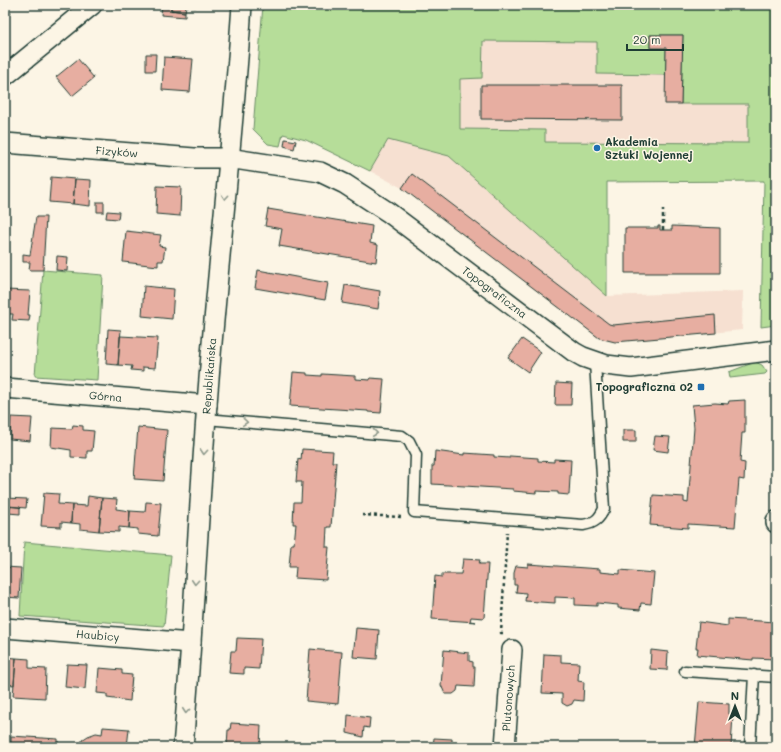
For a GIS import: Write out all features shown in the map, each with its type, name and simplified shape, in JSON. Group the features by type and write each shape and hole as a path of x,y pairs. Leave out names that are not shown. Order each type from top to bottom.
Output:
{"street":[{"path":"5,76 92,5"},
{"name":"Republikańska","path":"183,747 207,412 242,5"},
{"name":"Fizyków","path":"5,143 194,158 228,158"},
{"name":"Topograficzna","path":"228,158 312,170 345,184 388,212 583,358 619,368 631,368 776,350"},
{"name":"Górna","path":"5,388 207,412"},
{"name":"Haubicy","path":"5,628 191,643"},
{"name":"Plutonowych","path":"504,747 512,650"}],"lane":[{"path":"207,412 402,436 409,441 416,455 414,512 583,525 593,523 600,517 604,509 596,362"},
{"path":"685,671 776,677"},
{"path":"750,747 754,676"}],"path":[{"path":"663,210 663,230"},
{"path":"674,385 675,391"},
{"path":"362,515 404,517"},
{"path":"508,520 501,633 503,634 502,645 512,650"}],"shaded area":[{"name":"Akademia Sztuki Wojennej","path":"263,5 776,5 764,181 606,182 607,296 743,291 742,330 615,342 599,338 402,188 370,171 387,140"}],"green space":[{"name":"Akademia Sztuki Wojennej","path":"263,5 776,5 776,325 761,327 764,181 607,182 607,296 449,156 388,140 370,171 306,140 283,134 280,146 268,144 253,129","holes":["650,35 683,35 681,104 748,104 748,143 545,142 545,130 460,129 460,79 482,78 483,41 597,42 597,74 666,75 666,48 650,48"]},
{"path":"43,270 103,275 97,380 35,376"},
{"path":"755,362 762,365 767,372 765,374 730,378 729,372"},
{"path":"24,542 171,555 164,626 20,616"}],"building":[{"path":"5,5 11,13 5,18"},
{"path":"162,5 171,5 171,10 185,12 185,17 161,15"},
{"path":"171,5 197,5 196,7 186,6 185,12 171,10"},
{"path":"650,35 683,35 681,104 665,104 666,48 650,48"},
{"path":"146,54 156,54 155,71 146,71"},
{"path":"164,57 193,59 190,92 162,90"},
{"path":"78,59 94,78 72,96 56,77"},
{"path":"481,85 622,85 622,120 481,119"},
{"path":"285,139 296,141 294,149 284,146"},
{"path":"412,174 609,324 613,325 715,315 716,333 615,342 599,338 402,188"},
{"path":"51,177 75,179 73,204 49,202"},
{"path":"75,179 91,180 90,206 73,204"},
{"path":"157,186 181,187 180,216 156,214"},
{"path":"97,202 104,202 104,212 97,212"},
{"path":"268,209 372,226 370,243 378,245 376,262 279,246 282,229 265,226"},
{"path":"107,211 119,212 118,219 106,218"},
{"path":"36,217 46,217 43,270 29,270 30,262 23,262 23,254 30,255"},
{"path":"658,226 660,226 660,230 672,230 672,226 720,228 720,273 625,273 625,228 658,228"},
{"path":"126,231 161,235 159,246 165,247 163,261 158,261 158,266 123,262"},
{"path":"57,256 68,257 67,271 56,270"},
{"path":"258,270 328,283 325,300 255,288"},
{"path":"345,285 380,291 378,309 342,303"},
{"path":"144,286 174,289 172,319 142,316"},
{"path":"5,290 30,291 29,321 12,320 13,314 5,314"},
{"path":"108,329 121,330 118,365 106,364"},
{"path":"120,336 158,338 155,368 143,367 143,371 131,370 132,366 118,365"},
{"path":"522,339 541,352 528,372 508,358"},
{"path":"293,372 322,376 322,374 355,376 355,379 384,379 381,413 290,406"},
{"path":"556,383 572,384 571,405 555,405"},
{"path":"745,400 745,433 742,433 740,462 745,463 744,480 739,479 735,527 688,524 688,528 650,525 653,495 684,497 684,502 688,503 694,428 692,405 715,403 728,404 729,401"},
{"path":"11,417 32,418 30,441 10,439"},
{"path":"73,425 83,426 83,430 94,431 92,451 87,451 87,458 71,457 71,450 51,447 52,428 72,429"},
{"path":"138,427 167,430 163,481 134,479"},
{"path":"623,430 636,430 636,442 623,442"},
{"path":"655,436 670,437 668,452 653,450"},
{"path":"302,449 333,451 332,462 336,462 331,527 327,527 326,547 329,547 326,580 295,578 296,567 289,567 291,544 294,544 296,524 293,524 294,502 301,502 302,482 296,482 298,459 301,460"},
{"path":"435,451 464,455 464,453 494,455 494,457 510,458 510,456 538,458 538,461 554,462 554,459 571,460 569,495 558,494 558,492 536,491 536,493 513,491 513,489 432,484 432,466 434,466"},
{"path":"44,493 59,494 58,504 72,505 71,523 61,522 61,527 41,526"},
{"path":"88,496 102,498 99,531 80,529 80,524 71,523 72,505 87,506"},
{"path":"5,498 27,499 26,508 5,506"},
{"path":"102,498 117,499 116,509 130,511 129,528 119,527 119,532 99,531"},
{"path":"146,502 161,503 158,536 138,534 138,529 129,528 130,511 145,512"},
{"path":"8,506 20,507 20,514 8,513"},
{"path":"463,559 480,560 479,564 488,564 484,618 471,617 470,621 476,622 432,619 435,576 442,577 442,574 461,574"},
{"path":"528,564 600,569 600,572 620,574 620,570 654,573 651,604 641,603 640,610 618,608 618,605 597,603 597,606 575,605 575,598 555,597 555,603 525,601 526,593 516,592 517,585 514,585 514,573 516,566 528,567"},
{"path":"5,567 21,568 19,598 5,597"},
{"path":"728,619 776,622 776,661 775,659 753,658 753,660 697,655 698,648 696,648 699,622 728,626"},
{"path":"356,628 379,630 377,659 353,657"},
{"path":"237,638 261,639 259,669 244,668 244,674 229,673 231,651 236,651"},
{"path":"310,649 342,652 338,704 306,701"},
{"path":"444,650 469,653 469,661 473,662 473,667 475,667 474,687 458,686 457,691 453,694 445,694 441,685"},
{"path":"651,650 668,652 667,670 650,669"},
{"path":"544,654 561,655 561,662 579,663 578,681 584,682 583,701 574,700 572,704 567,706 562,703 562,694 542,693"},
{"path":"5,657 16,658 14,685 5,684"},
{"path":"16,658 29,659 29,668 46,669 45,698 13,696"},
{"path":"67,664 87,665 85,689 65,687"},
{"path":"99,668 122,670 122,674 132,675 130,701 107,698 107,694 97,693"},
{"path":"699,702 729,704 729,714 733,714 731,747 695,747"},
{"path":"348,715 370,718 369,728 364,727 363,737 347,733"},
{"path":"231,723 261,725 260,747 221,747 227,746 228,730 230,730"},
{"path":"103,727 129,729 127,747 82,747 82,740 96,733 102,734"},
{"path":"11,736 58,739 58,747 11,747"},
{"path":"434,738 452,739 452,746 459,747 433,747"}],"place":[{"name":"Akademia Sztuki Wojennej","path":"597,148"},
{"name":"Topograficzna 02","path":"701,387"}]}
